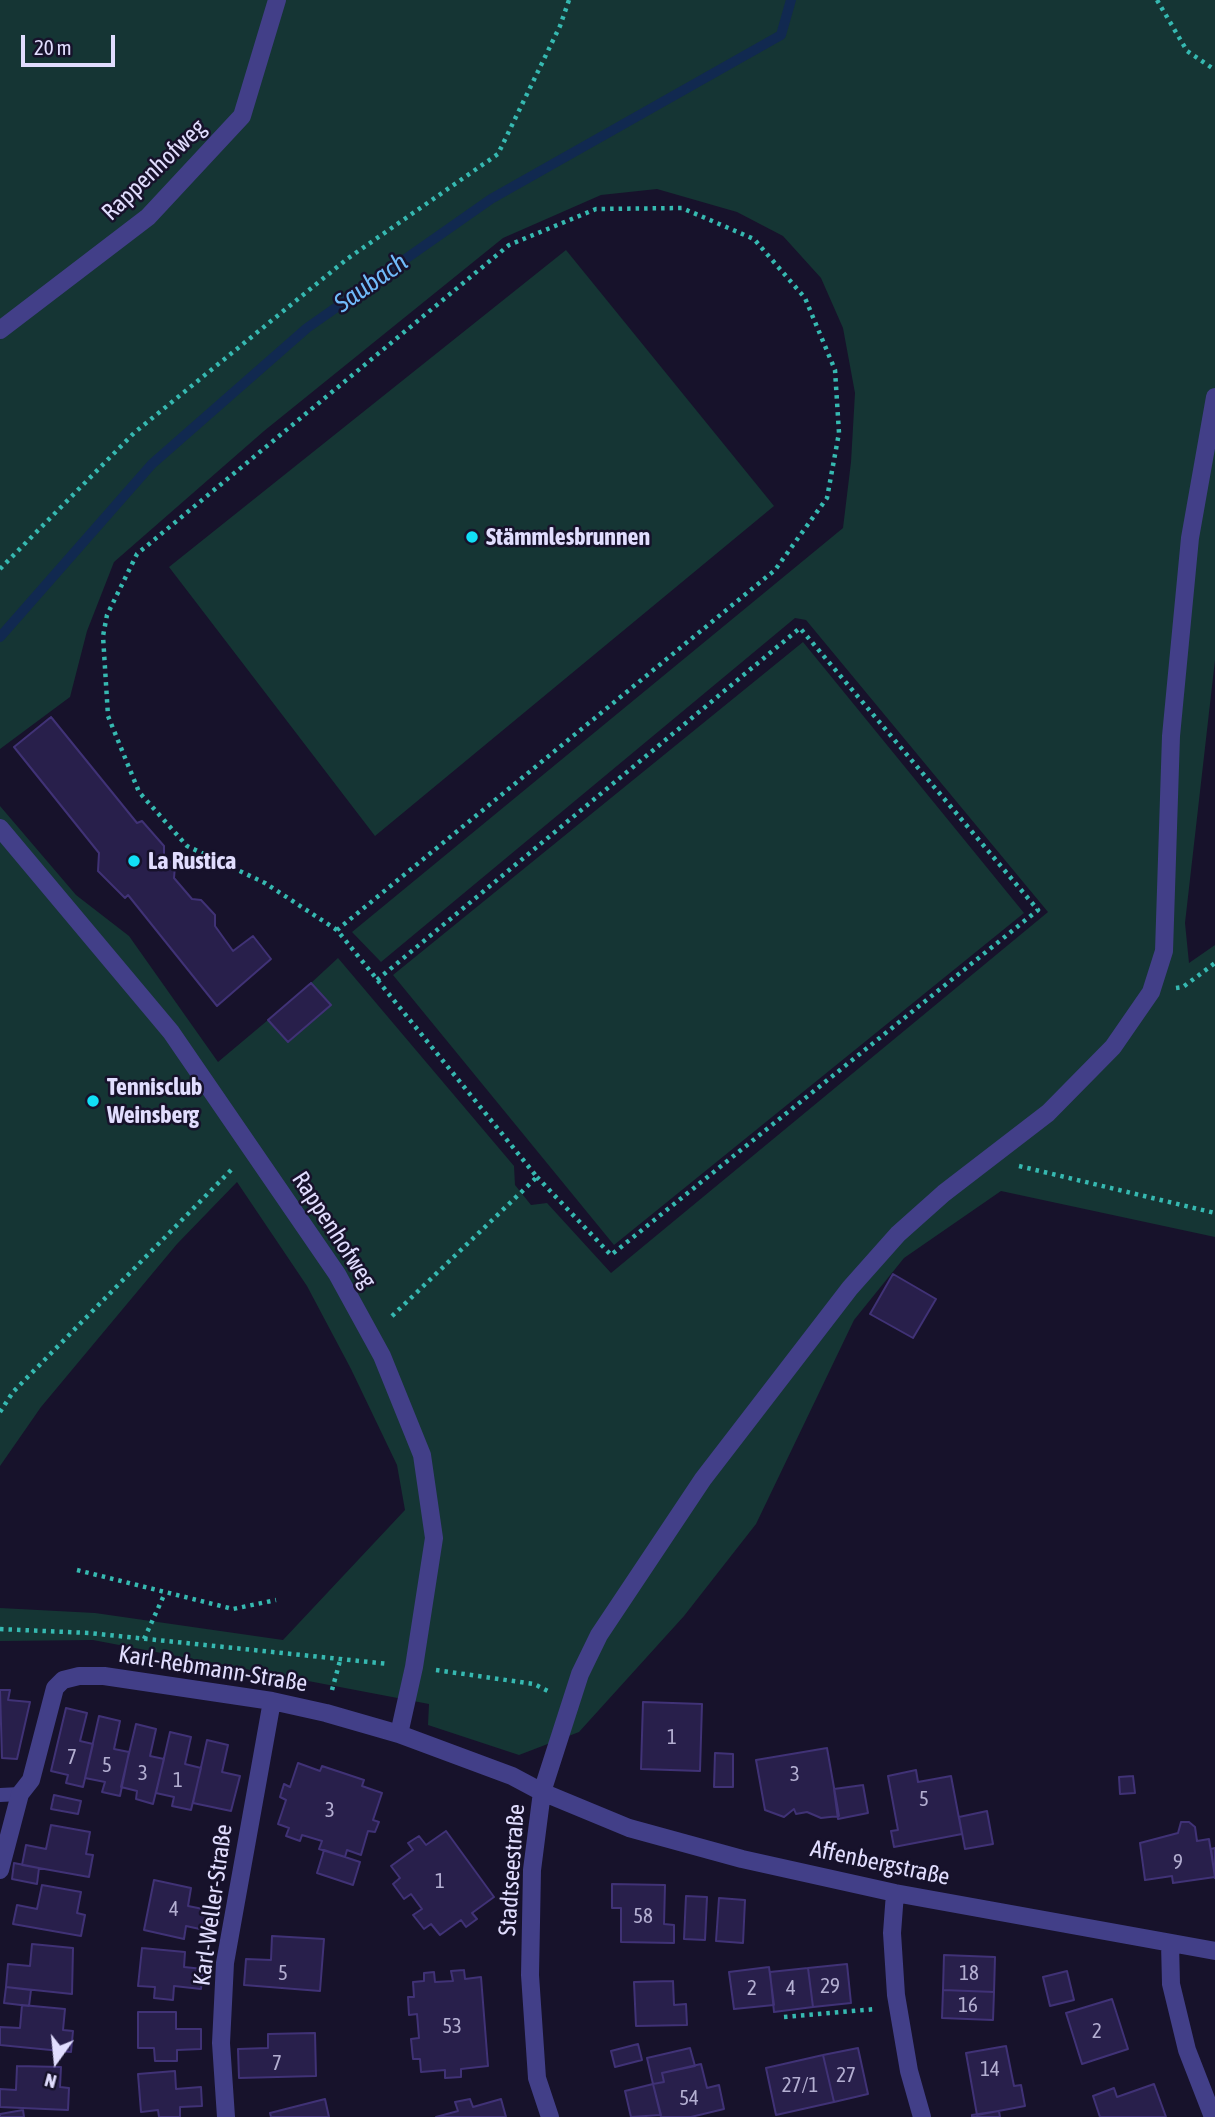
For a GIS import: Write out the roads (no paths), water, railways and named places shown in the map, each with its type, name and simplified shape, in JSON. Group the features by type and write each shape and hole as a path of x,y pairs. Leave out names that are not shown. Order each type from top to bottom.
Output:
{"street":[{"name":"Rappenhofweg","path":"0,330 148,217 242,116 277,0"},
{"name":"Stadtseestraße","path":"550,2117 537,2078 530,1975 532,1870 542,1792 570,1703 599,1635 703,1479 850,1288 898,1234 944,1193 1048,1113 1113,1047 1151,992 1164,951 1171,736 1190,538 1215,397"},
{"name":"Rappenhofweg","path":"0,828 171,1032 250,1151 284,1195 337,1274 371,1336 422,1455 434,1538 414,1667 399,1734"},
{"name":"Karl-Rebmann-Straße","path":"1,1859 20,1794 31,1780 55,1688 63,1680 79,1676 104,1676 272,1701 326,1713 399,1734 512,1776 542,1792"},
{"name":"Karl-Weller-Straße","path":"226,2117 221,2043 225,1964 272,1701"},
{"name":"Affenbergstraße","path":"542,1792 629,1828 742,1859 895,1893 1215,1951"},
{"path":"895,1893 892,1933 898,2007 909,2070 922,2117"},
{"path":"1170,1943 1171,1984 1187,2050 1213,2117"}],"lane":[{"path":"0,1795 20,1794"}],"waterway":[{"name":"Saubach","path":"0,637 152,464 307,328 491,199 781,35 791,0"}],"place":[{"name":"Stämmlesbrunnen","path":"472,537"},
{"name":"La Rustica","path":"134,861"},
{"name":"Tennisclub Weinsberg","path":"93,1101"}]}
